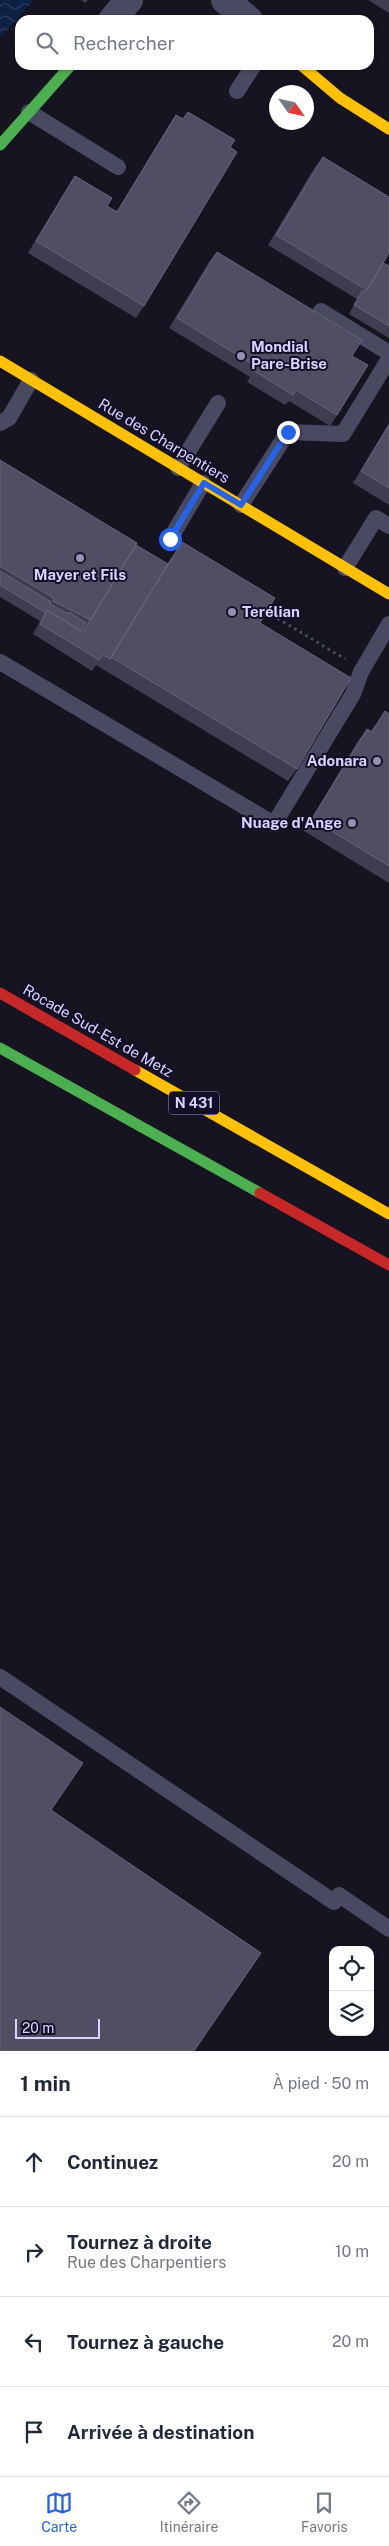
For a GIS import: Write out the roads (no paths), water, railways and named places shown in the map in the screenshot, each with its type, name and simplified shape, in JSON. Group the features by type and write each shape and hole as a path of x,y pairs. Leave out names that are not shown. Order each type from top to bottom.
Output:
{"main road":[{"path":"0,145 67,70"},
{"path":"307,70 340,98 389,129"},
{"name":"Rue des Charpentiers","path":"0,361 389,594"},
{"name":"Rocade Sud-Est de Metz","path":"0,992 389,1214"},
{"path":"0,1048 389,1265"}],"street":[{"path":"116,15 129,0"},
{"path":"225,0 243,15"}],"lane":[{"path":"237,91 251,70"},
{"path":"29,112 118,167"},
{"path":"321,311 389,353"},
{"path":"241,505 288,432 343,434 389,359"},
{"path":"0,423 9,418 31,380"},
{"path":"178,468 218,403"},
{"path":"170,539 204,483"},
{"path":"346,568 376,518 389,526"},
{"path":"0,662 274,824 353,694 362,670 389,624"},
{"path":"0,1677 336,1899 389,1929"}],"water":[{"path":"0,0 34,0 21,15 15,15 15,21 0,38"}],"place":[{"name":"Mondial Pare-Brise","path":"241,356"},
{"name":"Mayer et Fils","path":"80,558"},
{"name":"Terélian","path":"232,612"},
{"name":"Adonara","path":"377,761"},
{"name":"Nuage d'Ange","path":"352,823"}]}
